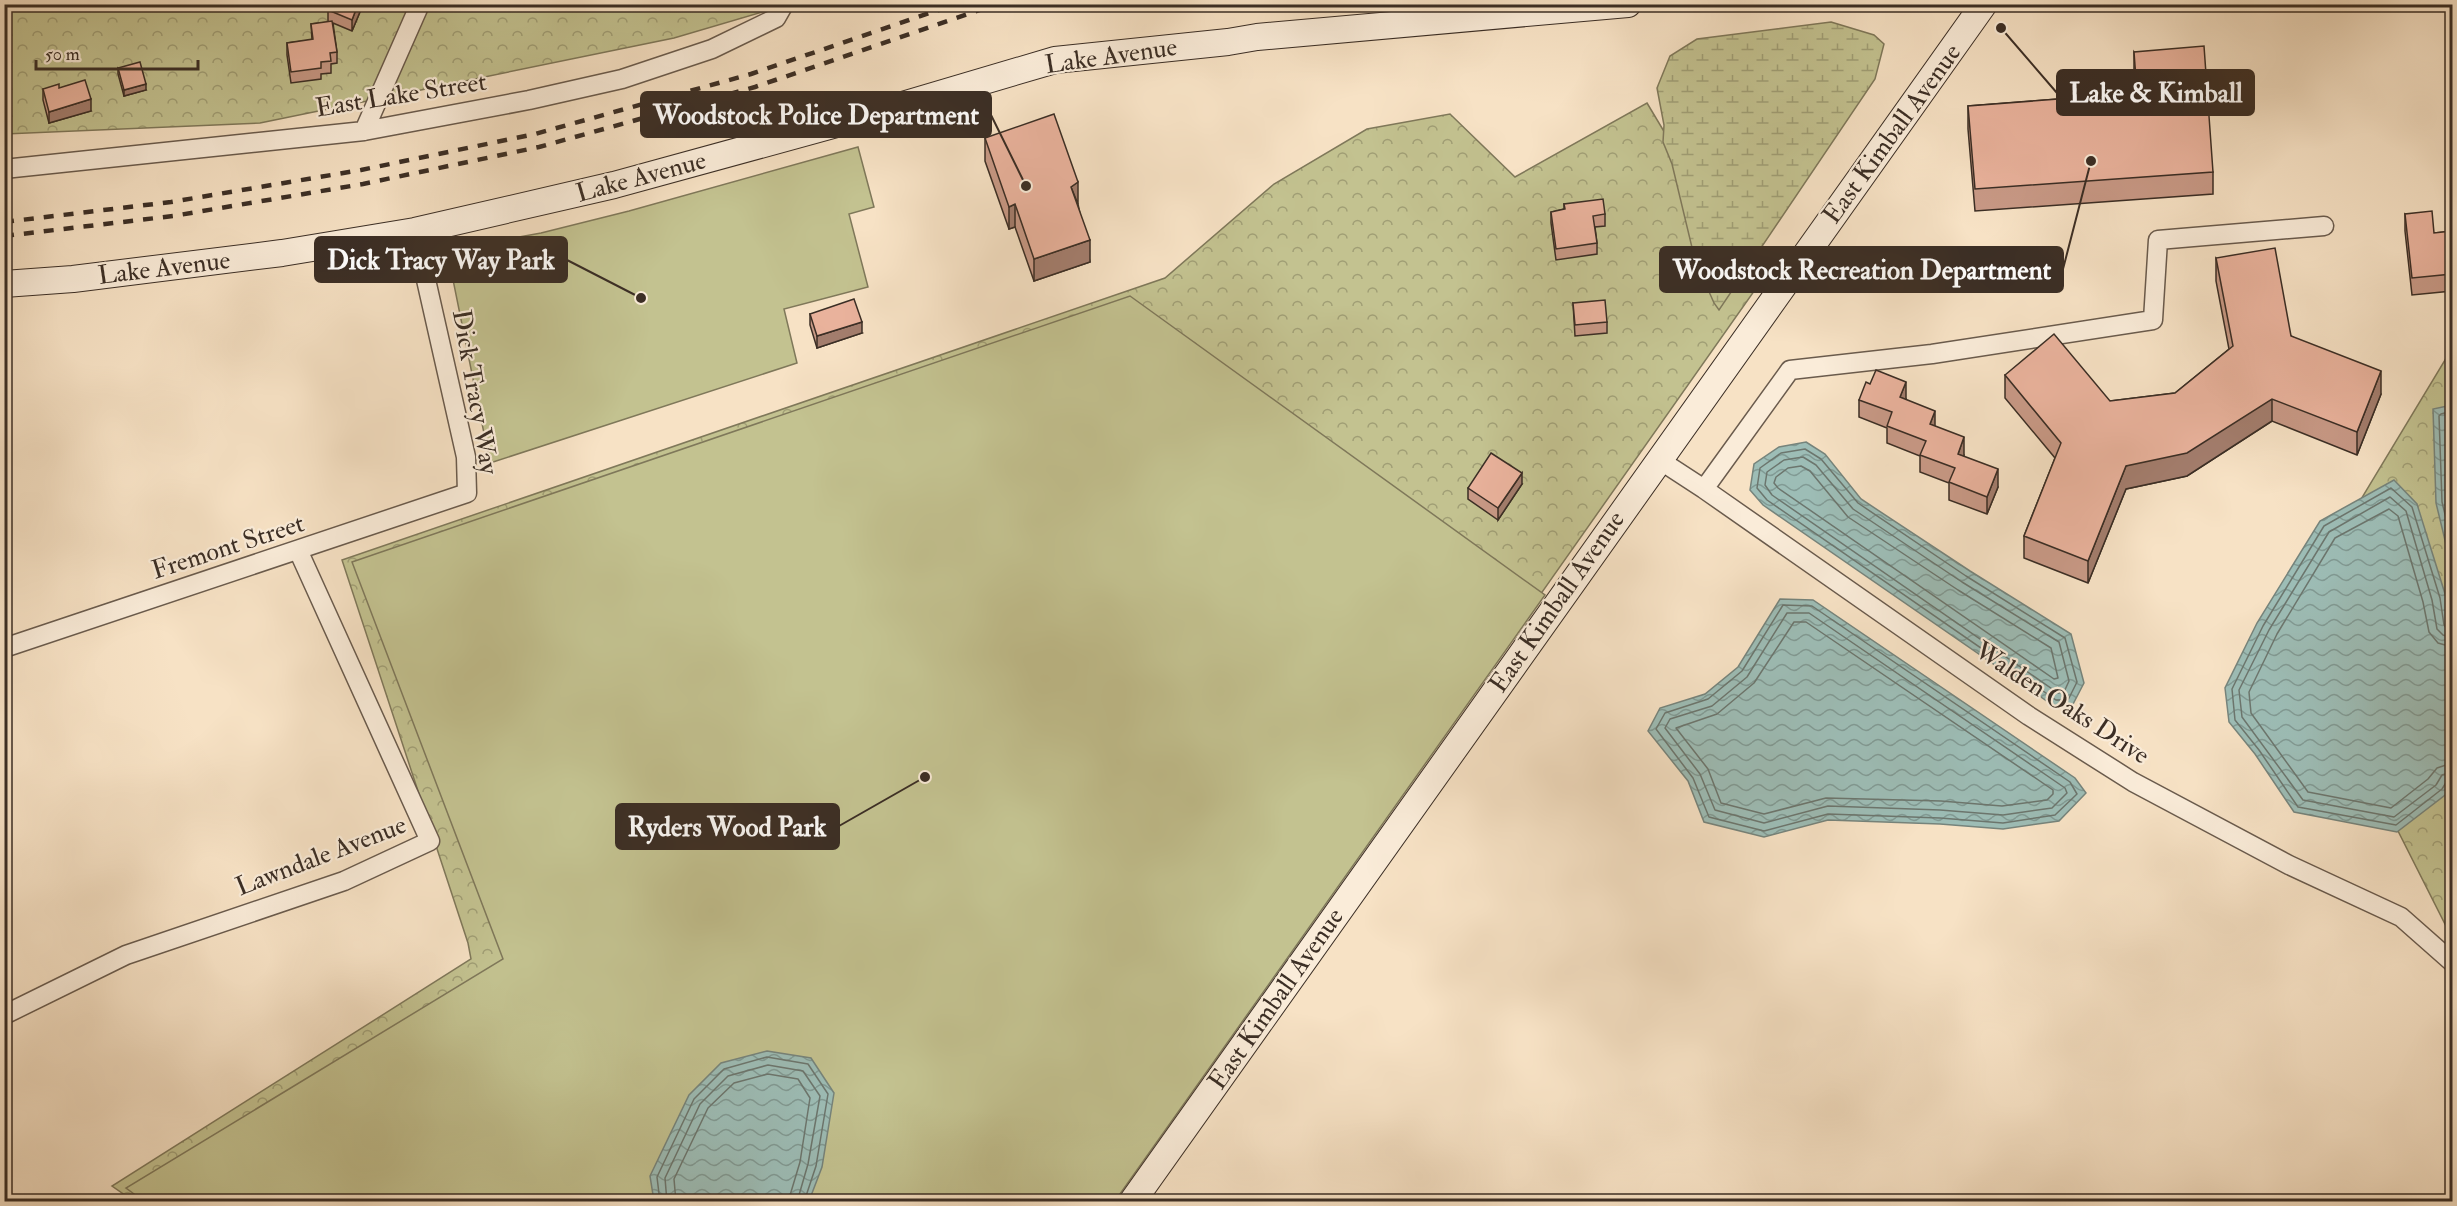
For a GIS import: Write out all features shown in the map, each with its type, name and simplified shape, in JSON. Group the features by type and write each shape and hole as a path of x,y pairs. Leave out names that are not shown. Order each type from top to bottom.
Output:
{"street":[{"path":"364,131 420,4"},
{"name":"East Lake Street","path":"5,167 364,131 530,100 621,79 712,49 776,18 784,4"},
{"name":"Lake Avenue","path":"4,284 73,279 282,253 415,231 625,182 862,117 1055,60 1217,43 1257,36 1628,4"},
{"name":"East Kimball Avenue","path":"1132,1202 1658,459 1984,4"},
{"path":"1704,489 1790,370 1932,354 2152,320 2158,240 2324,226"},
{"name":"Dick Tracy Way","path":"415,231 466,457 467,493"},
{"name":"Walden Oaks Drive","path":"1658,459 2029,716 2133,782 2289,865 2401,917 2452,962"},
{"name":"Fremont Street","path":"4,648 467,493"},
{"name":"Lawndale Avenue","path":"4,1015 126,955 344,881 430,841 298,550"}],"green space":[{"path":"4,5 786,5 674,38 260,123 5,134"},
{"path":"1831,22 1874,35 1884,44 1875,79 1719,310 1695,260 1672,164 1663,142 1664,125 1657,88 1670,56 1697,39"},
{"path":"1647,103 1757,287 1113,1201 135,1202 112,1186 471,959 468,943 342,560 1165,278 1274,184 1367,129 1450,114 1515,177"},
{"path":"858,147 874,207 849,214 868,287 784,309 797,363 490,463 447,250 541,233 629,211"},
{"path":"1130,296 1545,595 1115,1201 145,1202 126,1188 503,959 352,562"},
{"path":"2448,355 2452,355 2452,935 2290,617"}],"water":[{"path":"2452,405 2452,569 2436,503 2433,409"},
{"path":"1806,442 1825,454 1861,499 2071,634 2084,683 2071,708 2054,706 1763,505 1750,490 1754,464 1779,447"},
{"path":"2394,480 2417,504 2446,597 2452,642 2452,772 2449,792 2397,832 2294,812 2255,754 2229,722 2225,688 2257,623 2320,521"},
{"path":"1780,599 1813,600 2075,778 2086,793 2059,821 2003,829 1828,820 1764,837 1704,822 1688,781 1648,731 1660,708 1705,694 1738,667"},
{"path":"767,1051 811,1058 834,1093 822,1167 809,1201 654,1201 650,1176 689,1095 721,1063"}],"building":[{"path":"330,4 358,4 352,20 328,10"},
{"path":"332,21 337,52 330,53 331,61 321,62 321,68 291,72 287,43 313,39 311,24"},
{"path":"2204,46 2213,172 1975,189 1968,106 2137,93 2134,52"},
{"path":"140,62 146,84 124,90 118,68"},
{"path":"85,80 91,99 49,112 43,89 59,84 59,88"},
{"path":"1054,114 1078,182 1071,187 1090,240 1034,259 1015,204 1009,207 985,138"},
{"path":"1603,199 1605,214 1593,216 1597,243 1556,249 1551,212 1565,209 1564,204"},
{"path":"2432,211 2434,233 2452,231 2452,274 2412,278 2405,214"},
{"path":"2275,248 2291,336 2381,371 2357,432 2272,399 2187,453 2126,466 2088,561 2024,536 2061,443 2005,375 2054,334 2110,401 2175,393 2233,346 2216,258"},
{"path":"854,299 862,322 817,336 810,314"},
{"path":"1605,300 1607,322 1575,325 1573,303"},
{"path":"1876,370 1906,382 1900,397 1935,411 1930,424 1964,437 1958,454 1998,469 1987,497 1949,482 1955,468 1920,455 1926,441 1887,426 1892,412 1859,400 1866,382 1870,384"},
{"path":"1491,453 1522,473 1498,508 1468,488"}],"railway":[{"path":"4,222 171,202 361,170 535,134 751,74 956,4"},
{"path":"4,236 173,216 363,184 539,147 755,87 997,4"}],"place":[{"name":"Lake & Kimball","path":"2001,28"},
{"name":"Woodstock Recreation Department","path":"2091,161"},
{"name":"Woodstock Police Department","path":"1026,186"},
{"name":"Dick Tracy Way Park","path":"641,298"},
{"name":"Ryders Wood Park","path":"925,777"}]}
